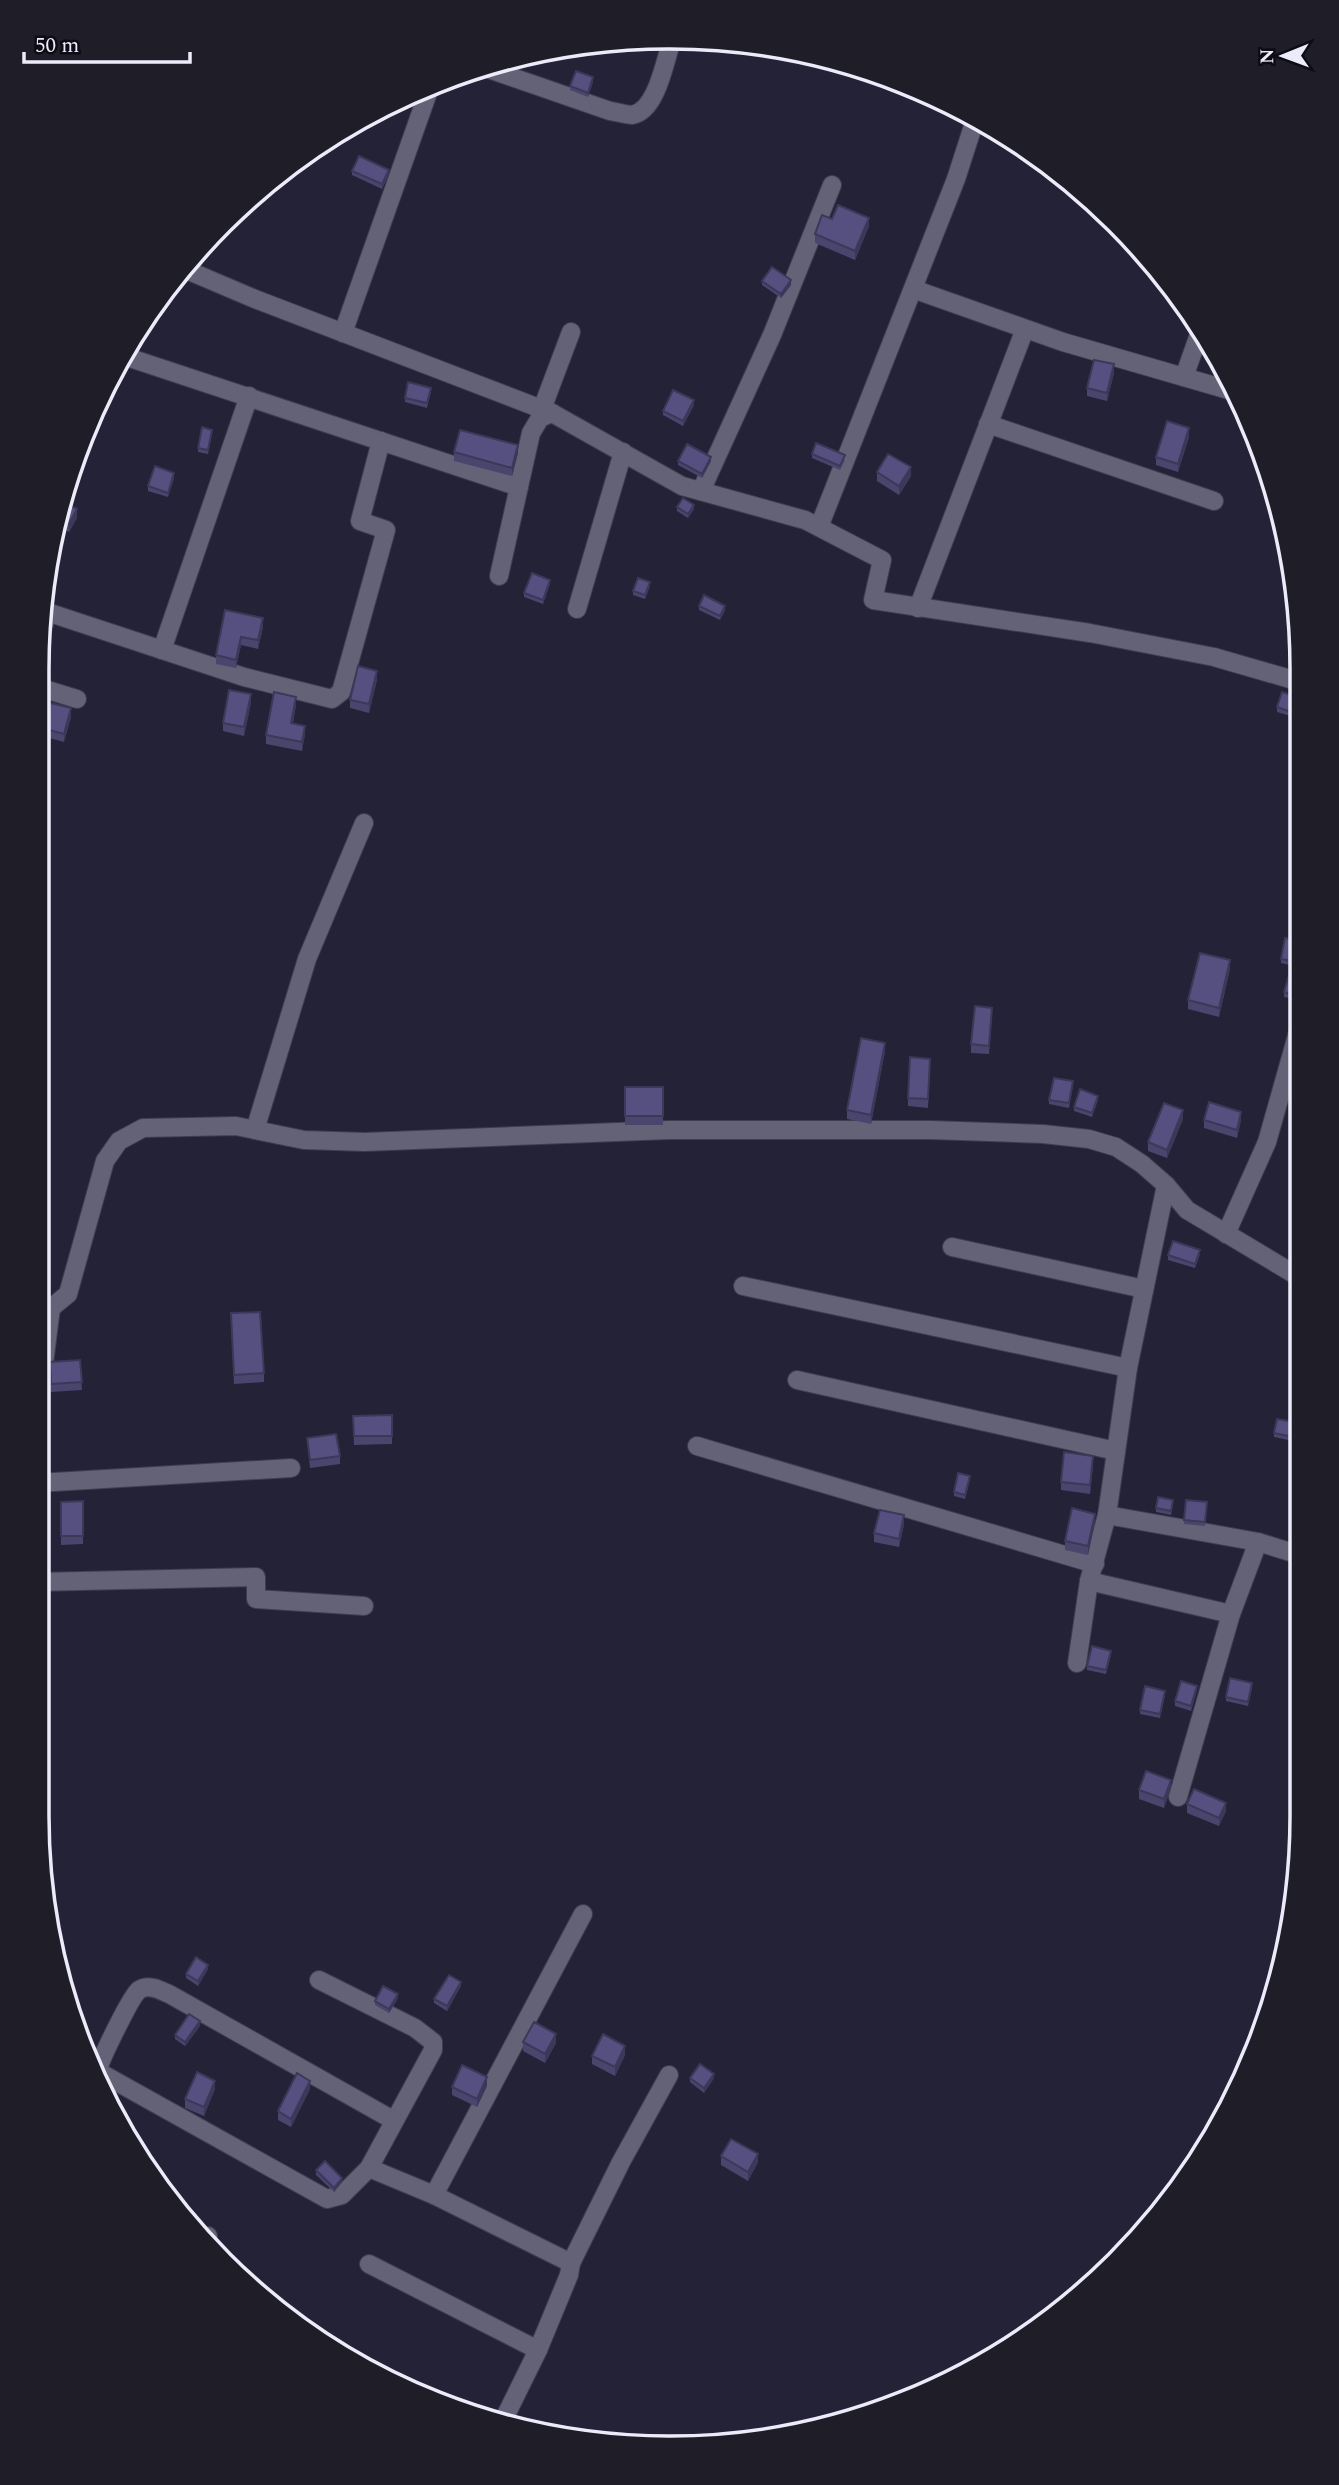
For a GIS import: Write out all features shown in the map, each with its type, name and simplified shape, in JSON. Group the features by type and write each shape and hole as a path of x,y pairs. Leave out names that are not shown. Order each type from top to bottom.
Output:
{"street":[{"path":"500,73 610,111 631,115 644,110 654,96 669,49"},
{"path":"344,333 426,99"},
{"path":"819,527 956,179 972,128"},
{"path":"701,491 772,335 832,185"},
{"path":"193,272 547,411 682,486 805,520 882,560 873,600 1090,633 1214,657 1290,679"},
{"path":"913,289 1025,329 1222,388"},
{"path":"918,608 1025,329"},
{"path":"499,576 531,433 547,411 571,332"},
{"path":"1184,377 1196,342"},
{"path":"132,359 519,487"},
{"path":"162,650 249,396"},
{"path":"988,424 1214,501"},
{"path":"52,613 244,677 332,699 341,692 386,530 360,521 381,440"},
{"path":"577,609 623,452"},
{"path":"49,690 77,699"},
{"path":"255,1130 307,959 364,823"},
{"path":"1226,1234 1267,1142 1290,1060"},
{"path":"49,1306 68,1294 105,1161 119,1141 143,1128 236,1126 304,1140 365,1142 669,1130 931,1130 1043,1134 1089,1139 1116,1147 1142,1164 1166,1185 1187,1210 1290,1272"},
{"path":"1077,1663 1092,1573 1107,1515 1128,1368 1166,1185"},
{"path":"952,1247 1143,1289"},
{"path":"743,1286 1128,1368"},
{"path":"797,1380 1116,1451"},
{"path":"697,1446 1092,1573 1231,1614"},
{"path":"49,1482 291,1468"},
{"path":"1107,1515 1258,1542 1290,1552"},
{"path":"1178,1797 1231,1614 1258,1542"},
{"path":"49,1582 256,1577 256,1599 364,1606"},
{"path":"434,2194 583,1914"},
{"path":"106,2076 327,2199 342,2196 369,2168 433,2050 433,2042 415,2028 319,1980"},
{"path":"101,2064 132,2001 139,1990 149,1987 171,1995 393,2120"},
{"path":"506,2414 538,2350 569,2276 571,2263 621,2162 669,2075"},
{"path":"369,2168 434,2194 571,2263"},
{"path":"369,2264 538,2350"}],"building":[{"path":"576,71 593,77 588,93 570,86"},
{"path":"359,156 389,170 382,184 352,171"},
{"path":"838,205 869,218 855,251 815,234 822,215 832,219"},
{"path":"772,267 791,280 781,294 762,281"},
{"path":"1094,360 1114,364 1107,393 1087,388"},
{"path":"408,382 431,388 427,403 405,398"},
{"path":"673,390 694,400 683,421 663,411"},
{"path":"1167,421 1189,428 1178,464 1156,457"},
{"path":"202,427 212,430 208,450 198,448"},
{"path":"460,430 518,445 512,468 454,452"},
{"path":"816,443 845,455 840,466 812,454"},
{"path":"687,444 711,457 702,474 678,461"},
{"path":"888,454 911,467 899,486 877,472"},
{"path":"155,466 174,473 168,493 148,486"},
{"path":"683,498 694,505 688,514 677,507"},
{"path":"71,506 77,509 69,524 67,523"},
{"path":"532,573 550,580 543,600 524,593"},
{"path":"638,578 650,582 645,595 633,591"},
{"path":"704,595 725,606 720,616 699,606"},
{"path":"225,610 263,618 258,640 241,637 236,660 216,655"},
{"path":"358,666 377,671 369,704 350,700"},
{"path":"229,690 251,694 244,727 223,723"},
{"path":"274,692 296,697 291,723 305,726 302,742 266,735"},
{"path":"1282,692 1290,695 1290,712 1277,707"},
{"path":"49,703 71,708 64,734 49,730"},
{"path":"1285,938 1290,939 1290,961 1281,959"},
{"path":"1200,953 1230,960 1219,1008 1188,1000"},
{"path":"1290,972 1290,994 1284,992"},
{"path":"975,1006 992,1008 989,1046 971,1044"},
{"path":"861,1038 885,1043 871,1115 847,1110"},
{"path":"910,1057 930,1059 928,1099 908,1098"},
{"path":"1054,1078 1073,1081 1069,1103 1049,1100"},
{"path":"625,1087 663,1087 663,1116 625,1116"},
{"path":"1080,1089 1098,1096 1092,1113 1074,1107"},
{"path":"1209,1102 1241,1112 1237,1130 1204,1120"},
{"path":"1164,1103 1183,1110 1167,1150 1148,1142"},
{"path":"1173,1241 1200,1250 1195,1264 1168,1255"},
{"path":"260,1312 264,1373 234,1375 231,1313"},
{"path":"80,1360 82,1382 51,1384 50,1362"},
{"path":"392,1415 392,1436 354,1436 353,1416"},
{"path":"1277,1419 1290,1421 1290,1436 1274,1433"},
{"path":"336,1434 340,1456 310,1460 307,1438"},
{"path":"1064,1452 1093,1456 1090,1485 1061,1482"},
{"path":"958,1473 970,1476 965,1495 954,1492"},
{"path":"1158,1497 1173,1500 1171,1511 1156,1508"},
{"path":"1186,1500 1207,1502 1205,1522 1184,1520"},
{"path":"83,1501 83,1536 61,1536 61,1502"},
{"path":"1072,1508 1095,1514 1088,1546 1065,1541"},
{"path":"880,1510 904,1515 899,1539 874,1533"},
{"path":"1092,1646 1111,1651 1106,1670 1087,1666"},
{"path":"1230,1678 1252,1683 1248,1702 1226,1697"},
{"path":"1181,1681 1197,1686 1191,1706 1175,1701"},
{"path":"1145,1686 1165,1691 1160,1714 1140,1710"},
{"path":"1146,1771 1171,1780 1164,1799 1139,1790"},
{"path":"1194,1789 1226,1803 1219,1818 1187,1804"},
{"path":"196,1957 208,1965 198,1981 186,1974"},
{"path":"449,1975 461,1982 447,2006 434,1999"},
{"path":"383,1986 398,1994 389,2009 375,2001"},
{"path":"189,2014 200,2021 185,2042 175,2035"},
{"path":"534,2022 556,2034 545,2054 523,2042"},
{"path":"603,2034 625,2046 615,2067 592,2056"},
{"path":"700,2064 714,2074 704,2088 690,2078"},
{"path":"462,2065 487,2077 477,2099 452,2087"},
{"path":"197,2072 215,2081 204,2107 185,2099"},
{"path":"297,2073 310,2081 291,2119 278,2111"},
{"path":"731,2139 758,2154 748,2172 721,2156"},
{"path":"325,2161 342,2178 334,2188 316,2170"}]}
